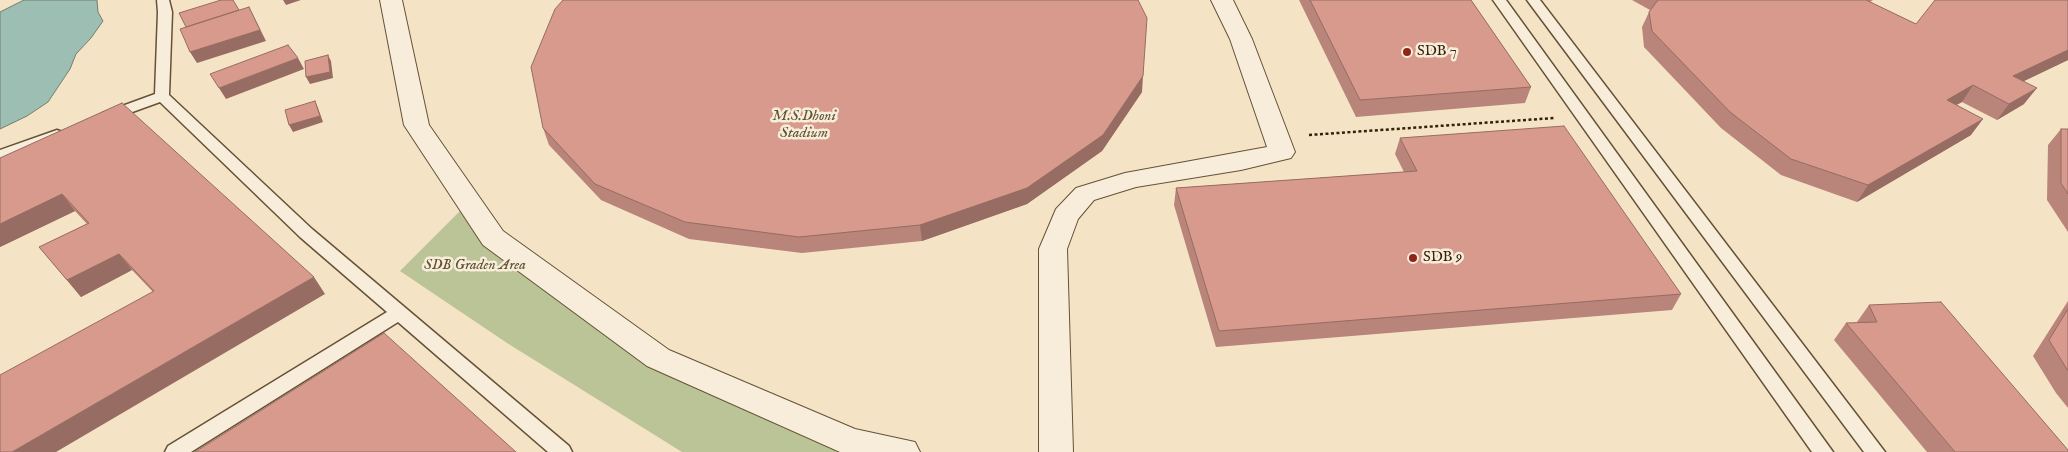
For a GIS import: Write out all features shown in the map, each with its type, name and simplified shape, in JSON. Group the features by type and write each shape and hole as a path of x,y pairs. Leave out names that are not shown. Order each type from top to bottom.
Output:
{"street":[{"path":"391,0 417,125 493,238 658,358 851,442 903,452"},
{"path":"1056,452 1053,249 1066,216 1084,194 1117,184 1241,162 1282,152 1241,39 1222,0"}],"lane":[{"path":"163,0 165,12 162,96 306,233 562,452"},
{"path":"1499,0 1823,452"},
{"path":"1532,0 1874,452"},
{"path":"90,122 162,96"},
{"path":"0,156 72,129"},
{"path":"176,452 400,313"}],"path":[{"path":"1277,137 1582,116"}],"green space":[{"name":"SDB Graden Area","path":"469,202 644,348 904,452 682,452 507,343 400,271"}],"water":[{"path":"24,0 97,0 98,12 103,21 76,54 70,69 48,102 27,116 0,129 0,12"}],"building":[{"path":"221,0 233,0 239,10 186,27 179,13"},
{"name":"M.S.Dhoni Stadium","path":"563,0 1138,0 1147,18 1143,76 1103,135 1027,188 920,225 799,237 685,222 595,184 543,128 531,67 555,9"},
{"name":"SDB 7","path":"1310,0 1471,0 1531,87 1360,100"},
{"path":"1658,0 1866,0 1916,24 1935,0 2068,0 2068,50 2013,76 2037,88 2009,104 1973,85 1947,100 1983,119 1868,185 1791,159 1730,112 1652,31 1649,12"},
{"path":"249,7 260,30 190,52 180,29"},
{"path":"288,45 298,58 219,88 210,74"},
{"path":"328,55 330,72 306,77 305,61"},
{"path":"315,101 320,116 289,125 285,110"},
{"path":"122,103 314,277 12,452 0,452 0,375 154,291 119,254 67,280 39,247 89,223 62,194 0,224 0,158"},
{"name":"SDB 9","path":"1564,126 1681,294 1219,331 1176,188 1417,171 1400,138"},
{"path":"2061,129 2068,129 2068,194 2061,183"},
{"path":"1941,302 2068,452 1955,452 1846,323 1877,322 1869,305"},
{"path":"2068,309 2068,371 2049,340"},
{"path":"384,333 516,452 195,452"}],"place":[{"name":"SDB 7","path":"1407,52"},
{"name":"SDB 9","path":"1413,258"}]}
